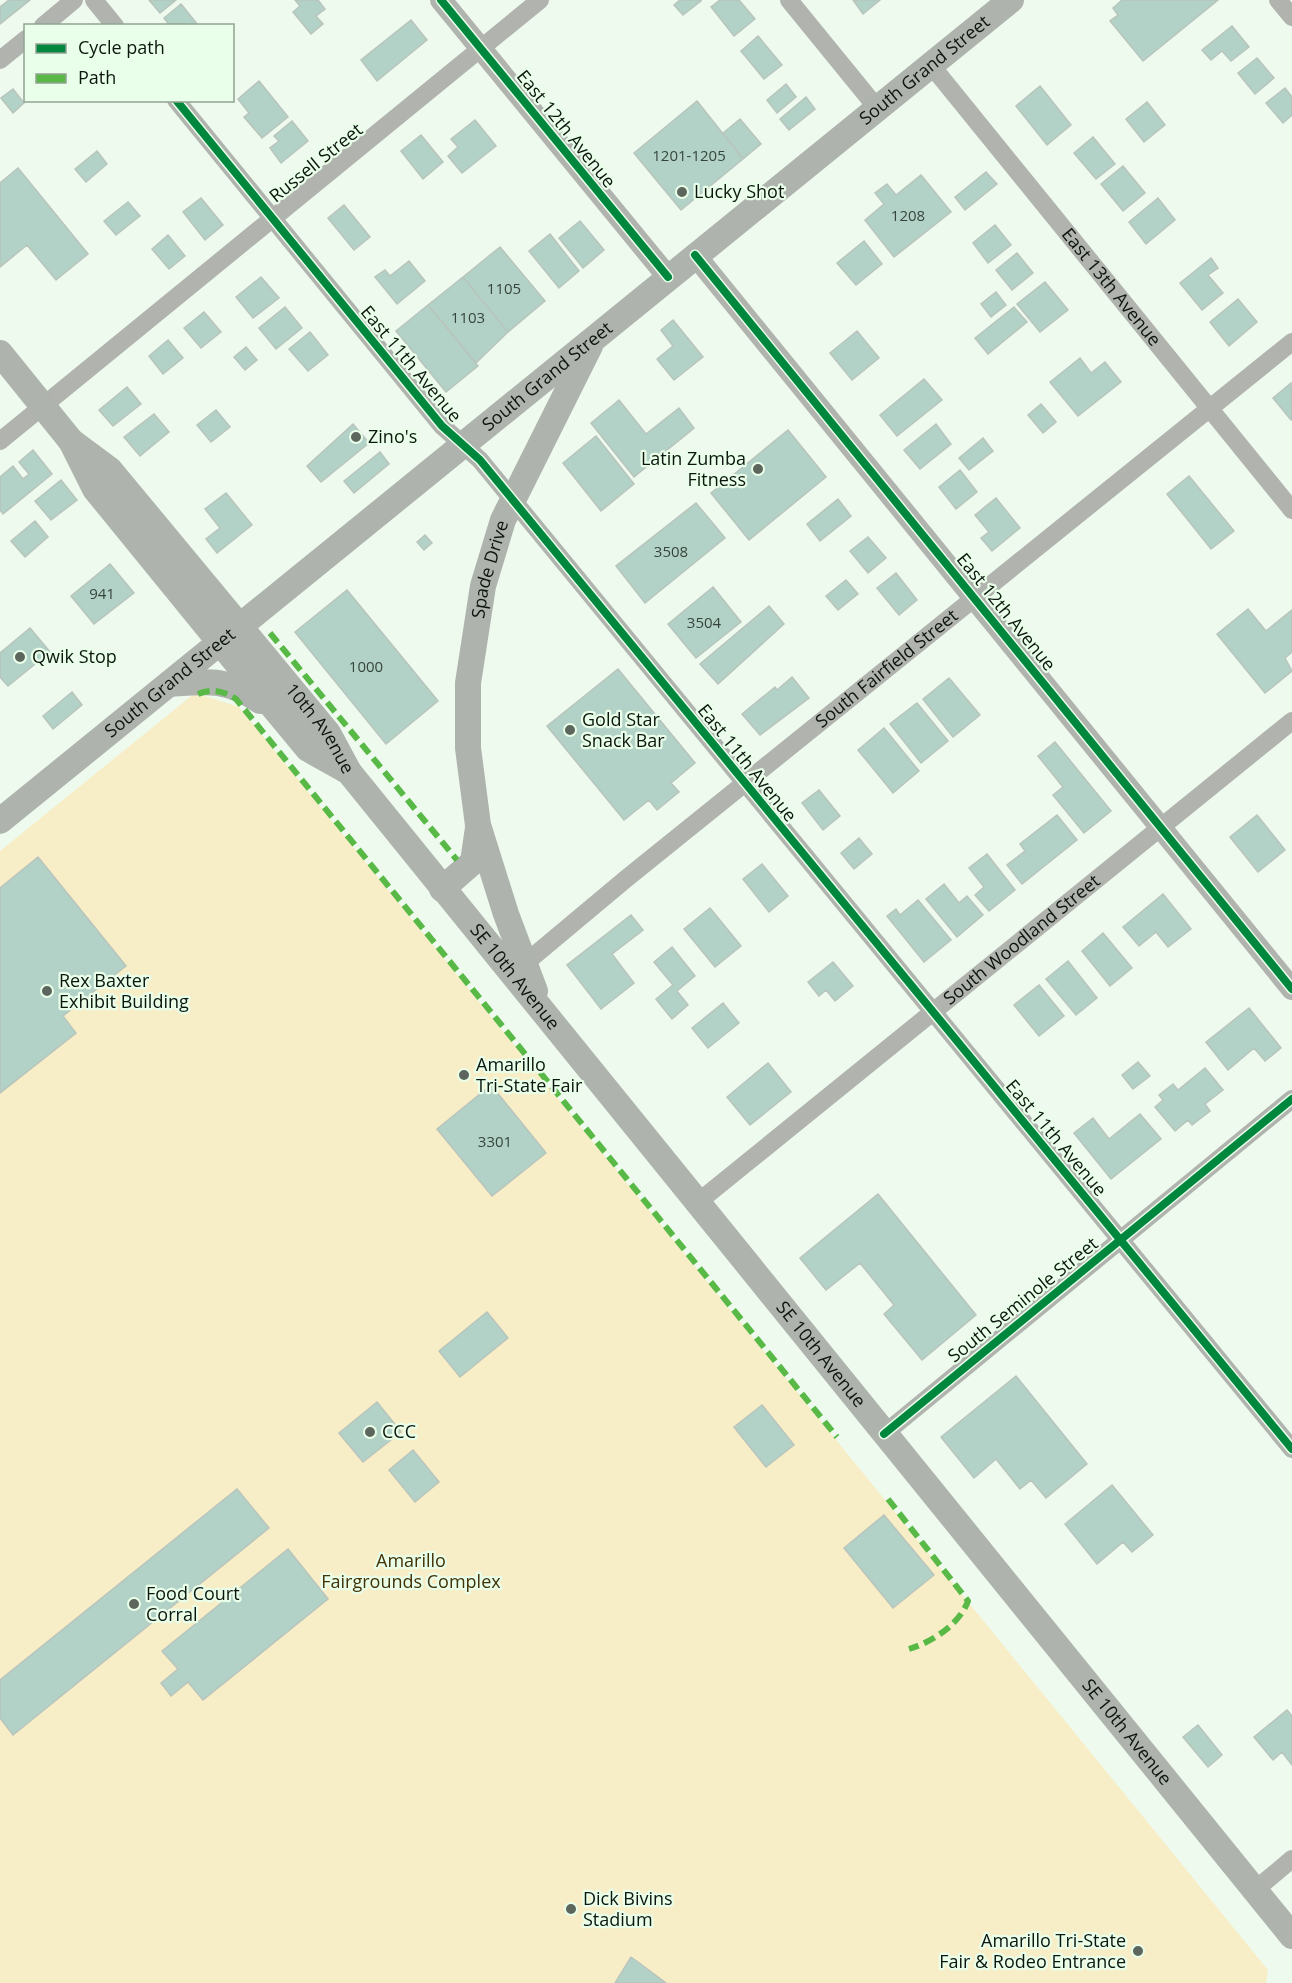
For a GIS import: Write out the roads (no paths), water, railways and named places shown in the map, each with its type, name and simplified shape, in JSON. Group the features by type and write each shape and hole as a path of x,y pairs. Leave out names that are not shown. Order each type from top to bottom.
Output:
{"main road":[{"name":"South Grand Street","path":"0,821 1011,0"},
{"name":"Spade Drive","path":"547,1019 517,969 478,825 468,748 468,683 483,586 495,542 512,499 595,337"},
{"name":"10th Avenue","path":"0,353 71,441 95,489 220,644 308,749 349,772"},
{"name":"10th Avenue","path":"71,441 110,470 328,733 349,772"},
{"path":"170,684 223,682 251,694 279,714"},
{"name":"SE 10th Avenue","path":"349,772 442,889 517,969"},
{"name":"Spade Drive","path":"442,889 473,862 478,825"},
{"name":"SE 10th Avenue","path":"547,1019 1292,1936"}],"street":[{"path":"45,24 74,0"},
{"path":"94,0 113,24"},
{"name":"East 12th Avenue","path":"441,0 668,277"},
{"name":"Russell Street","path":"0,441 540,0"},
{"path":"789,0 877,108"},
{"path":"1278,0 1292,18"},
{"path":"0,60 24,41"},
{"name":"East 13th Avenue","path":"931,64 1292,510"},
{"name":"East 11th Avenue","path":"178,102 441,426 480,460 1292,1449"},
{"name":"East 12th Avenue","path":"695,255 1292,989"},
{"name":"South Fairfield Street","path":"517,969 1292,342"},
{"name":"South Woodland Street","path":"697,1203 1292,721"},
{"name":"South Seminole Street","path":"884,1434 1292,1099"},
{"path":"1255,1890 1292,1859"}],"place":[{"name":"Lucky Shot","path":"682,192"},
{"name":"Zino's","path":"356,437"},
{"name":"Latin Zumba Fitness","path":"758,469"},
{"name":"Qwik Stop","path":"20,657"},
{"name":"Gold Star Snack Bar","path":"570,730"},
{"name":"Rex Baxter Exhibit Building","path":"47,991"},
{"name":"Amarillo Tri-State Fair","path":"464,1075"},
{"name":"CCC","path":"370,1432"},
{"name":"Food Court Corral","path":"134,1604"},
{"name":"Dick Bivins Stadium","path":"571,1909"},
{"name":"Amarillo Tri-State Fair & Rodeo Entrance","path":"1138,1951"}],"park label":[{"name":"Amarillo Fairgrounds Complex","path":"411,1571"}]}
